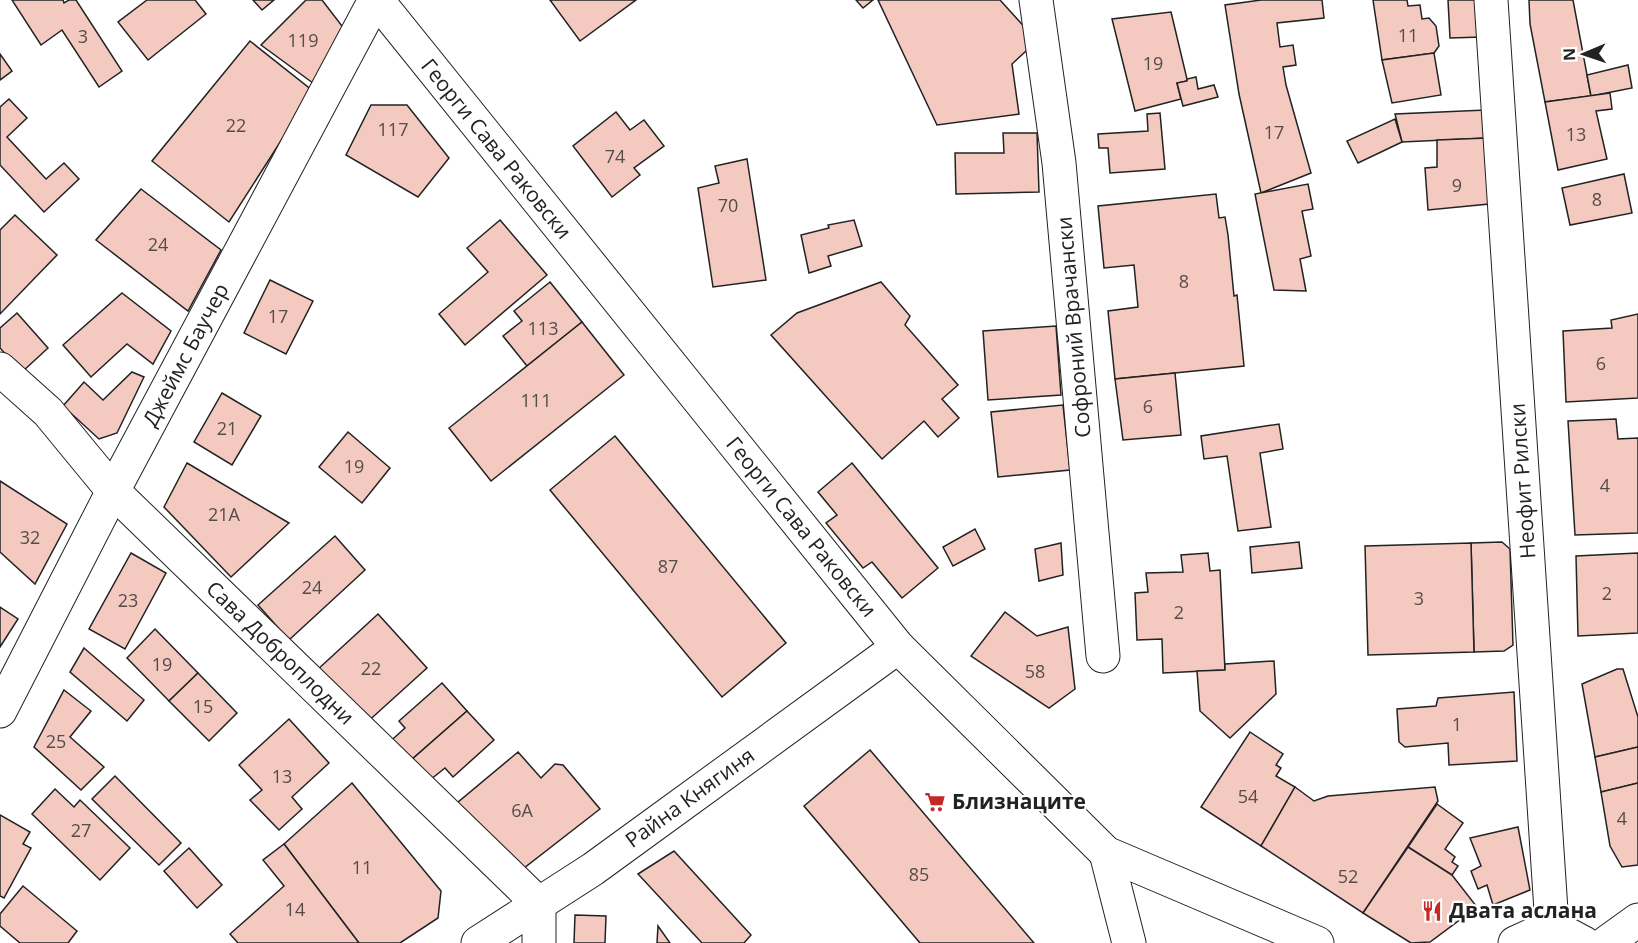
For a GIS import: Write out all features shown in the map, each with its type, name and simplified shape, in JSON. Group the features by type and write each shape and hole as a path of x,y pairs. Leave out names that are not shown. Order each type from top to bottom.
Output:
{"street":[{"name":"Джеймс Баучер","path":"0,711 113,491 376,0"},
{"name":"Георги Сава Раковски","path":"376,0 898,647 1107,853 1317,943"},
{"name":"Софроний Врачански","path":"1036,0 1059,163 1103,656"},
{"name":"Неофит Рилски","path":"1491,0 1552,926"},
{"name":"Сава Доброплодни","path":"0,369 48,412 113,491 539,904"},
{"name":"Райна Княгиня","path":"478,943 592,869 898,647"},
{"path":"1107,853 1129,943"},
{"path":"539,904 539,943"},
{"path":"1606,943 1638,920"},
{"path":"1515,943 1552,926 1584,943"}],"building":[{"path":"12,0 63,0 64,3 76,0 122,71 99,87 62,30 41,45"},
{"path":"147,0 195,0 206,14 148,60 118,22"},
{"path":"253,0 274,0 262,10"},
{"path":"306,0 322,0 342,26 344,37 317,86 261,45"},
{"path":"550,0 636,0 580,41"},
{"path":"856,0 873,0 863,8"},
{"path":"878,0 1000,0 1037,41 1012,64 1019,114 937,125"},
{"path":"1261,0 1322,0 1324,18 1277,23 1280,47 1293,45 1296,65 1283,67 1311,173 1261,193 1239,94 1225,5"},
{"path":"1373,0 1407,0 1408,6 1420,5 1422,19 1429,18 1436,26 1439,46 1434,53 1382,60"},
{"path":"1448,0 1480,0 1482,37 1450,38"},
{"path":"1529,0 1573,0 1591,96 1545,102 1530,24"},
{"path":"1171,12 1187,79 1187,81 1177,83 1181,99 1135,111 1112,19"},
{"path":"250,41 313,91 229,222 152,161"},
{"path":"1434,53 1441,95 1392,103 1382,60"},
{"path":"0,54 12,71 0,80"},
{"path":"1628,65 1632,88 1591,96 1587,75"},
{"path":"1196,77 1198,89 1214,85 1218,97 1183,106 1177,83"},
{"path":"1610,93 1612,109 1596,111 1607,159 1558,170 1545,102"},
{"path":"9,99 27,118 7,137 46,179 64,163 79,179 44,212 0,165 0,107"},
{"path":"371,105 407,105 449,158 418,197 346,155"},
{"path":"1486,110 1487,138 1402,142 1395,114"},
{"path":"616,112 630,130 644,120 664,146 634,168 640,175 612,197 573,146"},
{"path":"1160,113 1165,169 1110,173 1108,148 1099,148 1098,134 1148,131 1147,114"},
{"path":"1395,119 1402,142 1358,163 1347,141"},
{"path":"1003,133 1037,133 1039,192 956,194 955,153 1004,153"},
{"path":"1487,138 1489,204 1428,210 1425,168 1437,167 1437,140"},
{"path":"747,159 766,280 713,287 698,188 719,183 715,166"},
{"path":"1624,174 1632,213 1570,225 1562,188"},
{"path":"1308,184 1313,209 1302,211 1311,256 1300,259 1306,291 1274,290 1255,194"},
{"path":"141,189 221,250 188,311 96,240"},
{"path":"1216,194 1219,218 1225,217 1228,235 1244,366 1115,379 1108,311 1138,307 1134,265 1104,268 1098,206"},
{"path":"15,215 57,255 0,314 0,230"},
{"path":"500,220 547,275 465,345 439,314 488,272 467,248"},
{"path":"854,220 862,246 828,256 831,266 809,273 801,235 829,228 828,225"},
{"path":"270,280 313,301 286,354 244,333"},
{"path":"550,282 582,322 527,366 503,336 522,321 514,311"},
{"path":"881,282 910,316 905,325 958,385 942,399 959,418 938,437 924,421 882,459 771,335 797,313"},
{"path":"122,293 171,331 153,364 127,344 91,377 63,345"},
{"path":"17,313 48,348 22,372 0,348 0,328"},
{"path":"1638,314 1638,398 1566,402 1563,331 1612,328 1611,320"},
{"path":"582,322 624,375 491,481 449,428"},
{"path":"1056,326 1061,395 988,400 983,331"},
{"path":"132,372 144,377 117,433 99,439 63,406 84,382 103,400"},
{"path":"1175,373 1181,435 1123,440 1115,379"},
{"path":"222,393 261,416 232,465 194,442"},
{"path":"1063,405 1070,470 998,477 991,412"},
{"path":"1616,419 1618,439 1638,438 1638,533 1575,535 1568,421"},
{"path":"1279,424 1283,449 1260,453 1271,527 1238,531 1227,456 1204,459 1201,436"},
{"path":"348,432 390,468 362,503 319,467"},
{"path":"615,436 786,643 722,697 550,490"},
{"path":"187,463 289,523 231,577 164,507"},
{"path":"852,463 938,568 902,598 872,562 863,568 826,523 837,515 818,492"},
{"path":"0,481 67,524 35,584 0,552"},
{"path":"975,529 985,549 953,566 943,547"},
{"path":"335,536 365,570 289,640 258,605"},
{"path":"1299,542 1302,568 1252,573 1250,547"},
{"path":"1502,542 1510,549 1513,645 1504,651 1474,652 1471,543"},
{"path":"1061,543 1063,575 1039,581 1035,549"},
{"path":"1471,543 1474,652 1368,655 1365,546"},
{"path":"131,553 166,573 125,649 89,629"},
{"path":"1208,553 1210,571 1220,570 1225,670 1163,673 1162,639 1137,640 1135,593 1148,592 1146,573 1183,572 1181,555"},
{"path":"1638,553 1638,633 1578,636 1576,556"},
{"path":"0,607 18,619 0,647"},
{"path":"1005,612 1037,636 1068,627 1075,689 1049,708 971,656"},
{"path":"378,614 427,668 364,725 316,671"},
{"path":"155,629 198,673 169,701 127,658"},
{"path":"84,648 144,700 127,721 70,672"},
{"path":"1274,661 1276,694 1230,738 1200,711 1197,671 1225,670 1225,664"},
{"path":"1617,669 1623,669 1638,717 1638,747 1595,757 1582,684"},
{"path":"198,673 237,713 209,741 169,701"},
{"path":"442,683 467,711 402,768 384,747 405,728 399,721"},
{"path":"64,690 91,711 70,737 104,767 81,790 34,747"},
{"path":"1514,692 1517,761 1449,765 1448,743 1405,747 1399,742 1397,709 1436,706 1438,698"},
{"path":"467,711 494,740 453,777 445,768 420,788 402,768"},
{"path":"289,719 329,763 292,797 302,809 279,830 250,800 262,790 239,765"},
{"path":"1250,732 1283,754 1276,765 1281,768 1276,776 1295,787 1261,846 1201,807"},
{"path":"1638,747 1638,783 1601,792 1595,757"},
{"path":"870,750 1034,943 920,943 804,806"},
{"path":"518,752 541,778 555,764 563,765 600,809 524,868 445,813"},
{"path":"115,776 181,843 159,865 92,799"},
{"path":"352,783 441,891 438,918 400,943 359,943 284,844"},
{"path":"1638,783 1638,865 1622,867 1610,846 1601,792"},
{"path":"1295,787 1314,801 1328,796 1435,787 1438,801 1363,913 1261,846"},
{"path":"55,789 74,807 80,800 130,848 100,880 32,814"},
{"path":"1437,804 1463,823 1445,849 1455,857 1452,862 1458,866 1452,875 1408,847"},
{"path":"0,815 30,832 23,844 31,848 4,898 0,896"},
{"path":"1518,827 1530,890 1493,905 1487,885 1478,889 1471,871 1481,866 1470,838"},
{"path":"284,844 359,943 238,943 230,934 284,886 263,860"},
{"path":"1408,847 1452,875 1477,907 1430,942 1411,943 1363,913"},
{"path":"189,848 222,885 197,908 164,871"},
{"path":"674,851 751,935 744,943 702,943 638,874"},
{"path":"23,886 77,931 68,943 20,943 0,926 0,914"},
{"path":"575,915 606,916 605,943 574,943"},
{"path":"658,926 670,943 657,943"}],"place":[{"name":"Близнаците","path":"935,802"},
{"name":"Двата аслана","path":"1432,911"}]}
